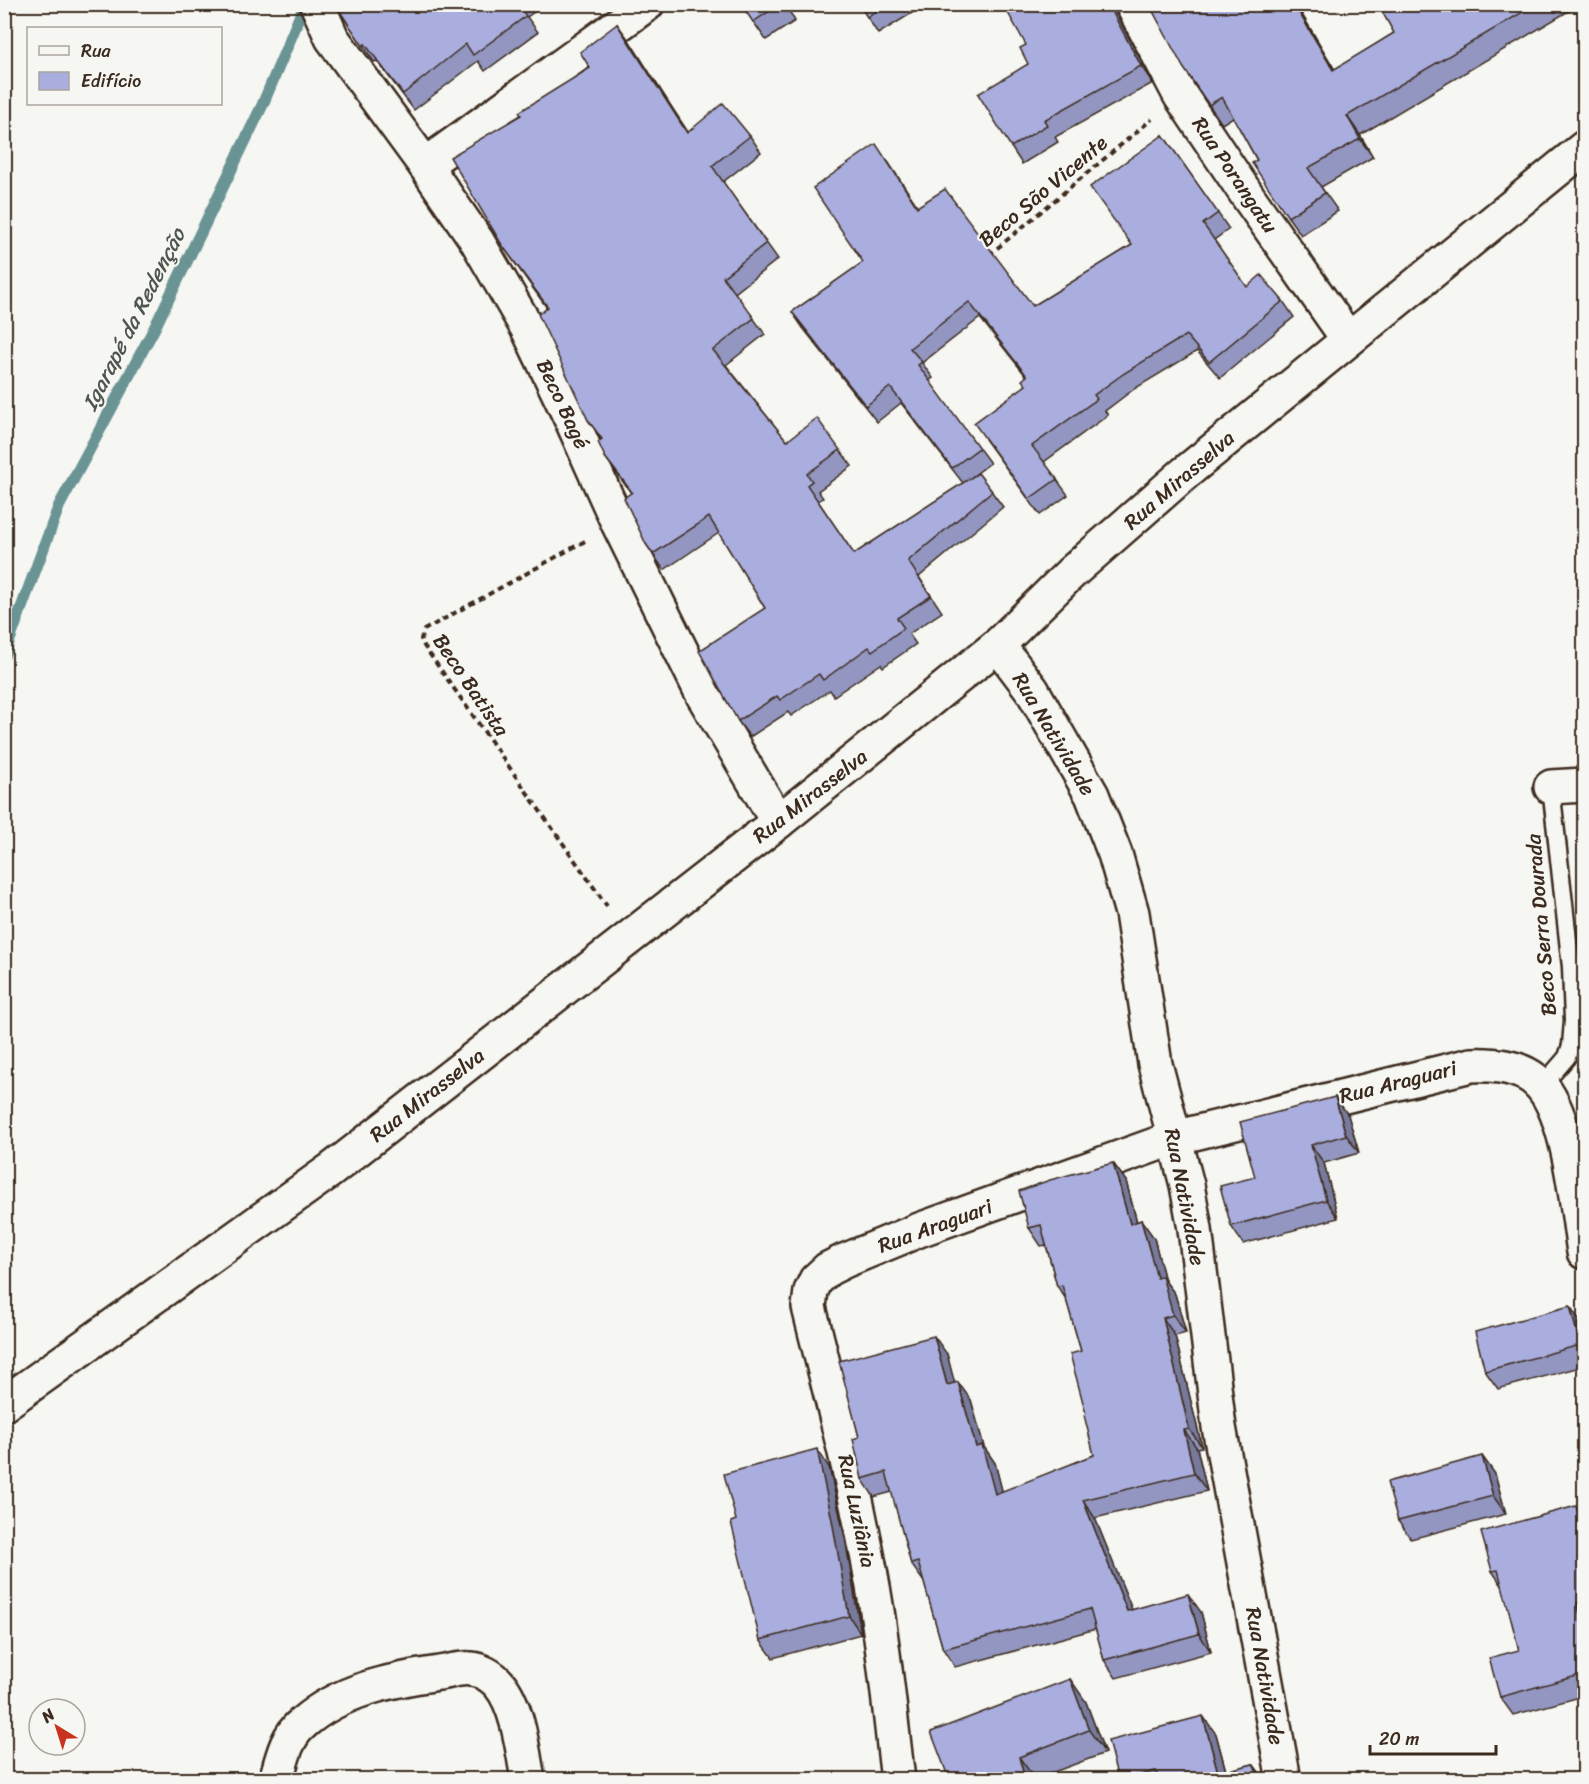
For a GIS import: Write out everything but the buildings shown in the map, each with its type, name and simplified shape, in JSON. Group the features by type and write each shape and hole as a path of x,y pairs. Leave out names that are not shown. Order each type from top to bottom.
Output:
{"street":[{"name":"Beco Bagé","path":"317,4 332,38 425,165 477,241 529,331 618,523 703,695 778,822"},
{"path":"425,165 646,4"},
{"name":"Rua Porangatu","path":"1132,4 1180,95 1348,339"},
{"name":"Rua Mirasselva","path":"4,1404 331,1170 778,822 998,645 1071,573 1185,473 1584,148"},
{"name":"Rua Natividade","path":"998,645 1032,690 1092,795 1115,854 1132,913 1155,1064 1187,1185 1195,1229 1219,1427 1284,1779"},
{"path":"1551,787 1584,785"},
{"name":"Rua Araguari","path":"844,1261 919,1230 1174,1138 1471,1065 1497,1064 1521,1072 1542,1086"},
{"path":"1542,1086 1557,1111 1565,1140 1584,1252"},
{"name":"Rua Luziânia","path":"844,1261 828,1269 816,1280 811,1291 809,1307 848,1464 866,1550 877,1612 898,1779"},
{"path":"276,1779 292,1734 303,1723 335,1701 373,1686 417,1676 470,1668 484,1672 498,1683 508,1697 522,1744 528,1779"}],"lane":[{"name":"Beco Serra Dourada","path":"1542,1086 1567,1057 1571,1044 1573,1021 1571,967 1551,787"}],"path":[{"name":"Beco São Vicente","path":"988,256 1180,95"},
{"name":"Beco Batista","path":"618,523 424,630 421,639 629,938"}],"waterway":[{"name":"Igarapé da Redenção","path":"4,655 59,506 154,329 262,106 305,4"}]}
